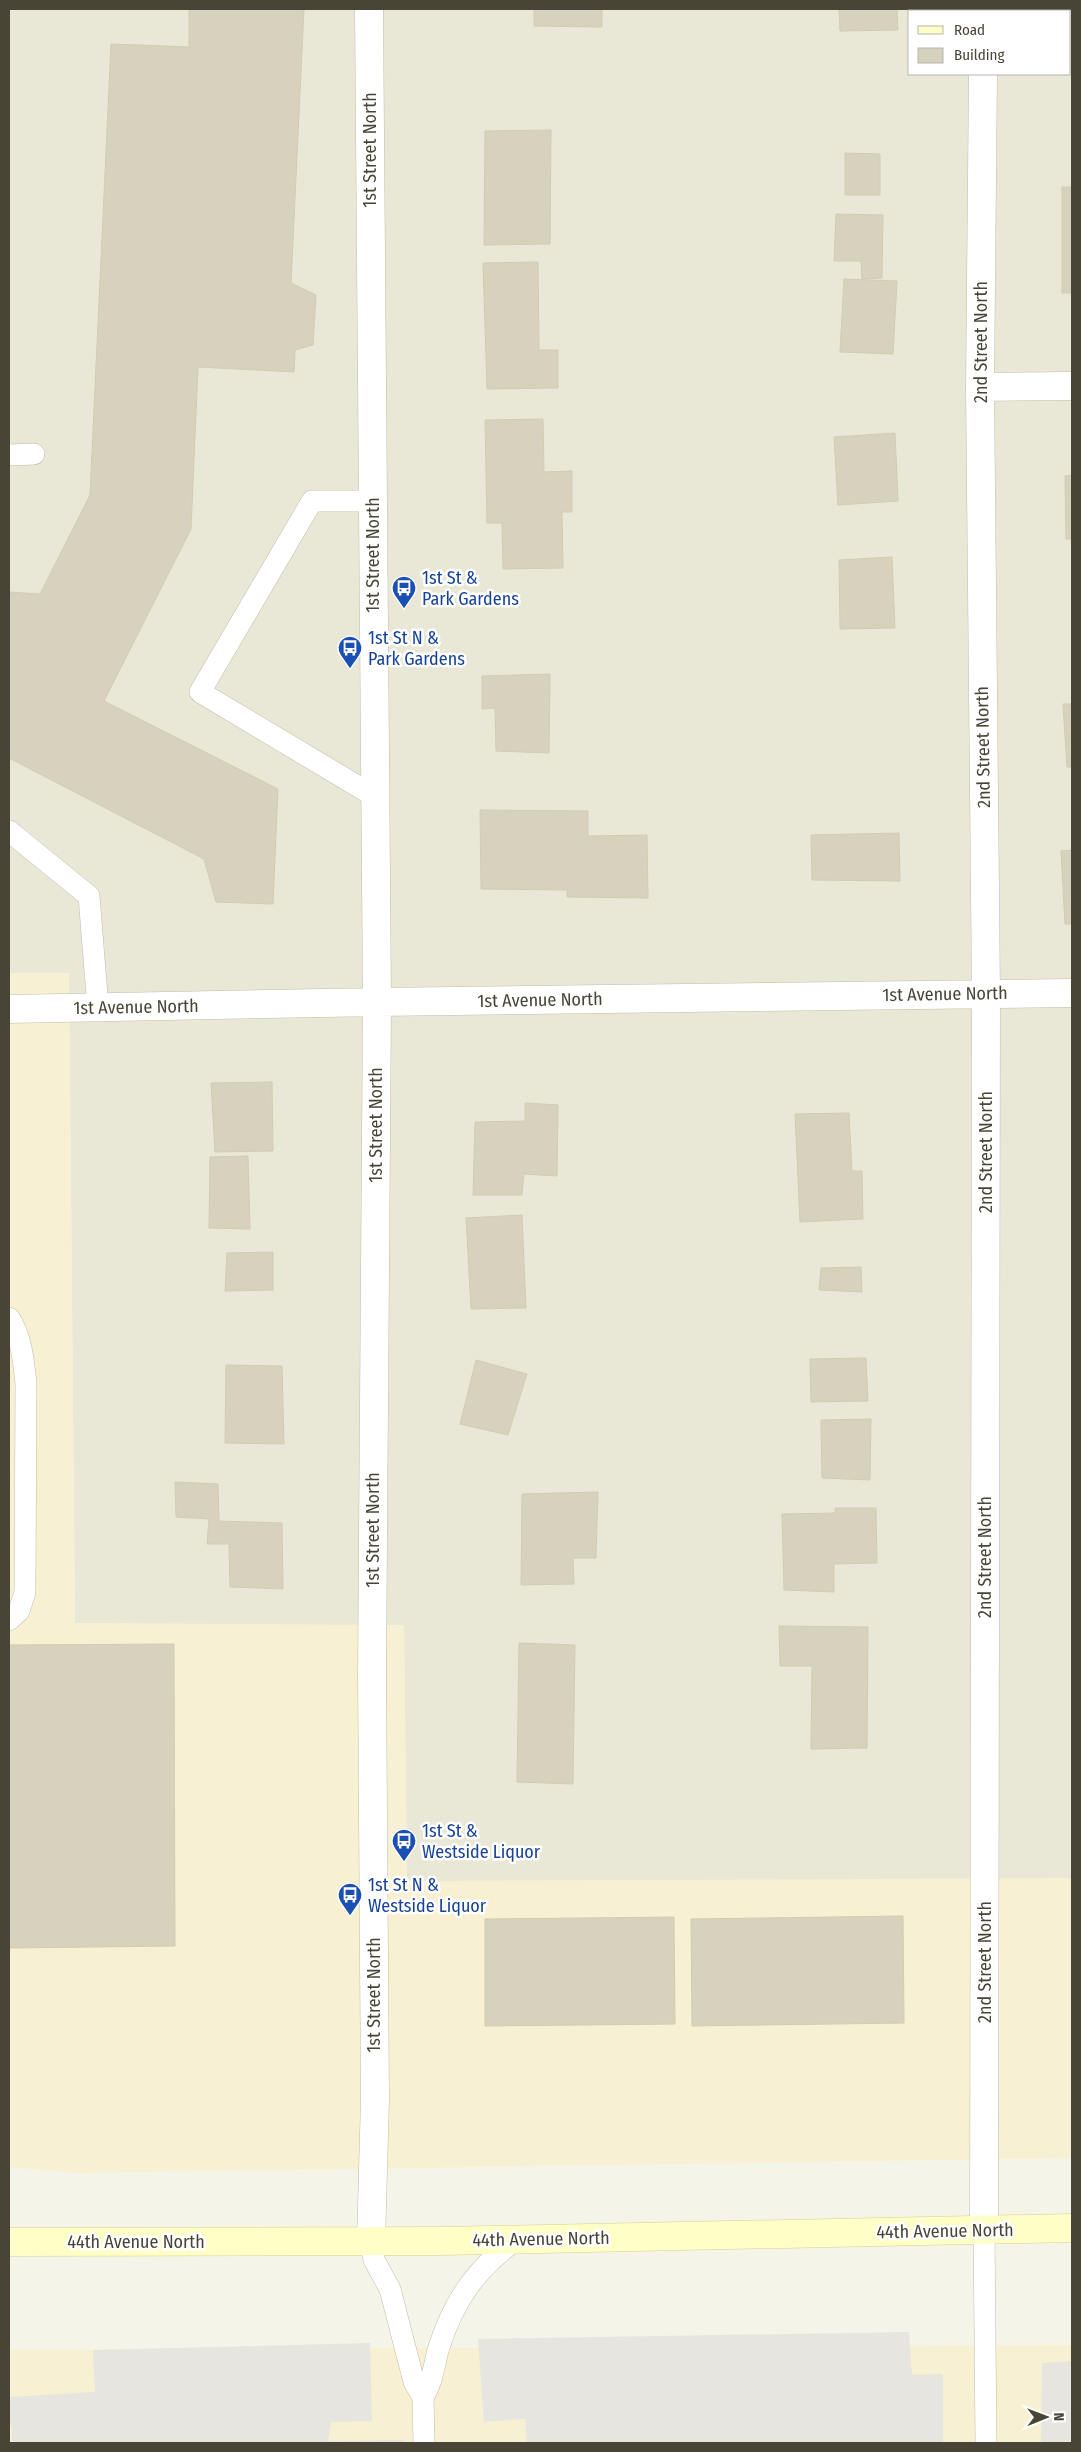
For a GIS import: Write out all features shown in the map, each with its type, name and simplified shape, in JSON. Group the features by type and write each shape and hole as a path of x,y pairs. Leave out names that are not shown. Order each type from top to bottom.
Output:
{"main road":[{"name":"44th Avenue North","path":"9,2242 371,2242 1072,2228"}],"street":[{"name":"1st Street North","path":"369,9 377,1002 372,1663 375,2100 371,2242"},
{"name":"2nd Street North","path":"983,75 980,387 986,994 984,2230"},
{"path":"980,387 1072,386"},
{"name":"1st Avenue North","path":"9,1009 1072,993"}],"lane":[{"path":"9,455 34,454"},
{"path":"373,501 312,501 200,692 374,796"},
{"path":"9,831 89,896 98,1008"},
{"path":"9,1318 16,1329 22,1348 26,1383 25,1592 19,1611 9,1620"},
{"path":"984,2230 986,2443"},
{"path":"423,2397 430,2386 440,2346 460,2298 487,2262 516,2240"},
{"path":"371,2242 374,2260 390,2289 414,2382 423,2397 424,2443"}],"shaded area":[{"path":"9,9 1072,9 1072,1880 407,1881 404,1626 75,1623 69,973 9,973"},
{"path":"9,973 69,973 75,1623 404,1625 407,1881 1072,1878 1072,2158 75,2173 9,2167"},
{"path":"909,2332 912,2375 943,2374 943,2443 527,2443 525,2419 484,2422 478,2339"},
{"path":"370,2343 372,2421 331,2422 328,2441 404,2440 404,2443 12,2443 12,2427 9,2423 9,2397 95,2392 93,2350"},
{"path":"1072,2345 1072,2443 9,2443 9,2350"},
{"path":"1072,2352 1072,2443 1041,2443 1042,2363 1071,2361"}],"building":[{"path":"189,9 304,9 291,283 316,295 313,345 295,350 294,372 198,367 191,529 104,701 278,789 273,904 216,902 204,859 9,758 9,592 40,594 90,495 111,44 189,47"},
{"path":"534,9 602,9 602,27 534,26"},
{"path":"839,9 897,9 898,30 840,31"},
{"path":"551,130 550,244 484,245 485,131"},
{"path":"845,153 880,154 880,195 845,195"},
{"path":"1062,187 1072,187 1072,293 1062,293"},
{"path":"836,214 883,215 882,278 862,279 861,261 834,261"},
{"path":"538,262 539,350 558,350 558,388 487,389 483,263"},
{"path":"844,279 897,281 893,354 840,352"},
{"path":"543,419 544,472 572,471 572,512 562,512 563,568 503,569 502,523 487,523 485,420"},
{"path":"895,433 898,501 838,505 834,437"},
{"path":"1072,475 1072,539 1066,539 1065,476"},
{"path":"892,557 895,628 840,629 839,560"},
{"path":"550,674 549,753 496,751 495,708 482,709 482,676"},
{"path":"1063,704 1072,704 1072,767 1067,767"},
{"path":"480,810 588,811 588,836 647,835 648,898 567,897 567,890 481,889"},
{"path":"899,833 900,881 812,880 811,835"},
{"path":"1072,850 1072,924 1065,924 1061,851"},
{"path":"272,1082 273,1151 215,1152 211,1083"},
{"path":"525,1103 558,1105 557,1176 524,1174 522,1195 473,1195 475,1122 525,1121"},
{"path":"849,1113 852,1171 862,1171 863,1219 800,1222 795,1114"},
{"path":"248,1156 250,1229 209,1228 210,1157"},
{"path":"522,1215 526,1308 471,1309 466,1218"},
{"path":"273,1252 273,1290 225,1291 227,1253"},
{"path":"861,1267 862,1292 819,1290 821,1268"},
{"path":"866,1358 868,1401 811,1402 810,1359"},
{"path":"476,1360 527,1374 508,1435 460,1424"},
{"path":"226,1365 282,1366 284,1444 225,1443"},
{"path":"871,1419 870,1480 822,1478 821,1420"},
{"path":"175,1482 218,1484 219,1521 282,1523 283,1589 230,1587 229,1544 207,1544 209,1519 176,1517"},
{"path":"598,1492 596,1558 573,1558 574,1584 521,1585 522,1494"},
{"path":"835,1508 876,1508 877,1563 834,1564 834,1592 784,1590 782,1514 835,1513"},
{"path":"779,1626 868,1627 867,1748 811,1749 812,1666 780,1666"},
{"path":"519,1643 575,1645 573,1784 517,1782"},
{"path":"174,1644 175,1946 9,1948 9,1645"},
{"path":"903,1916 904,2023 692,2026 691,1919"},
{"path":"674,1917 675,2024 485,2026 485,1919"}],"place":[{"name":"1st St & Park Gardens","path":"404,609"},
{"name":"1st St N & Park Gardens","path":"350,669"},
{"name":"1st St & Westside Liquor","path":"404,1862"},
{"name":"1st St N & Westside Liquor","path":"350,1916"}]}
